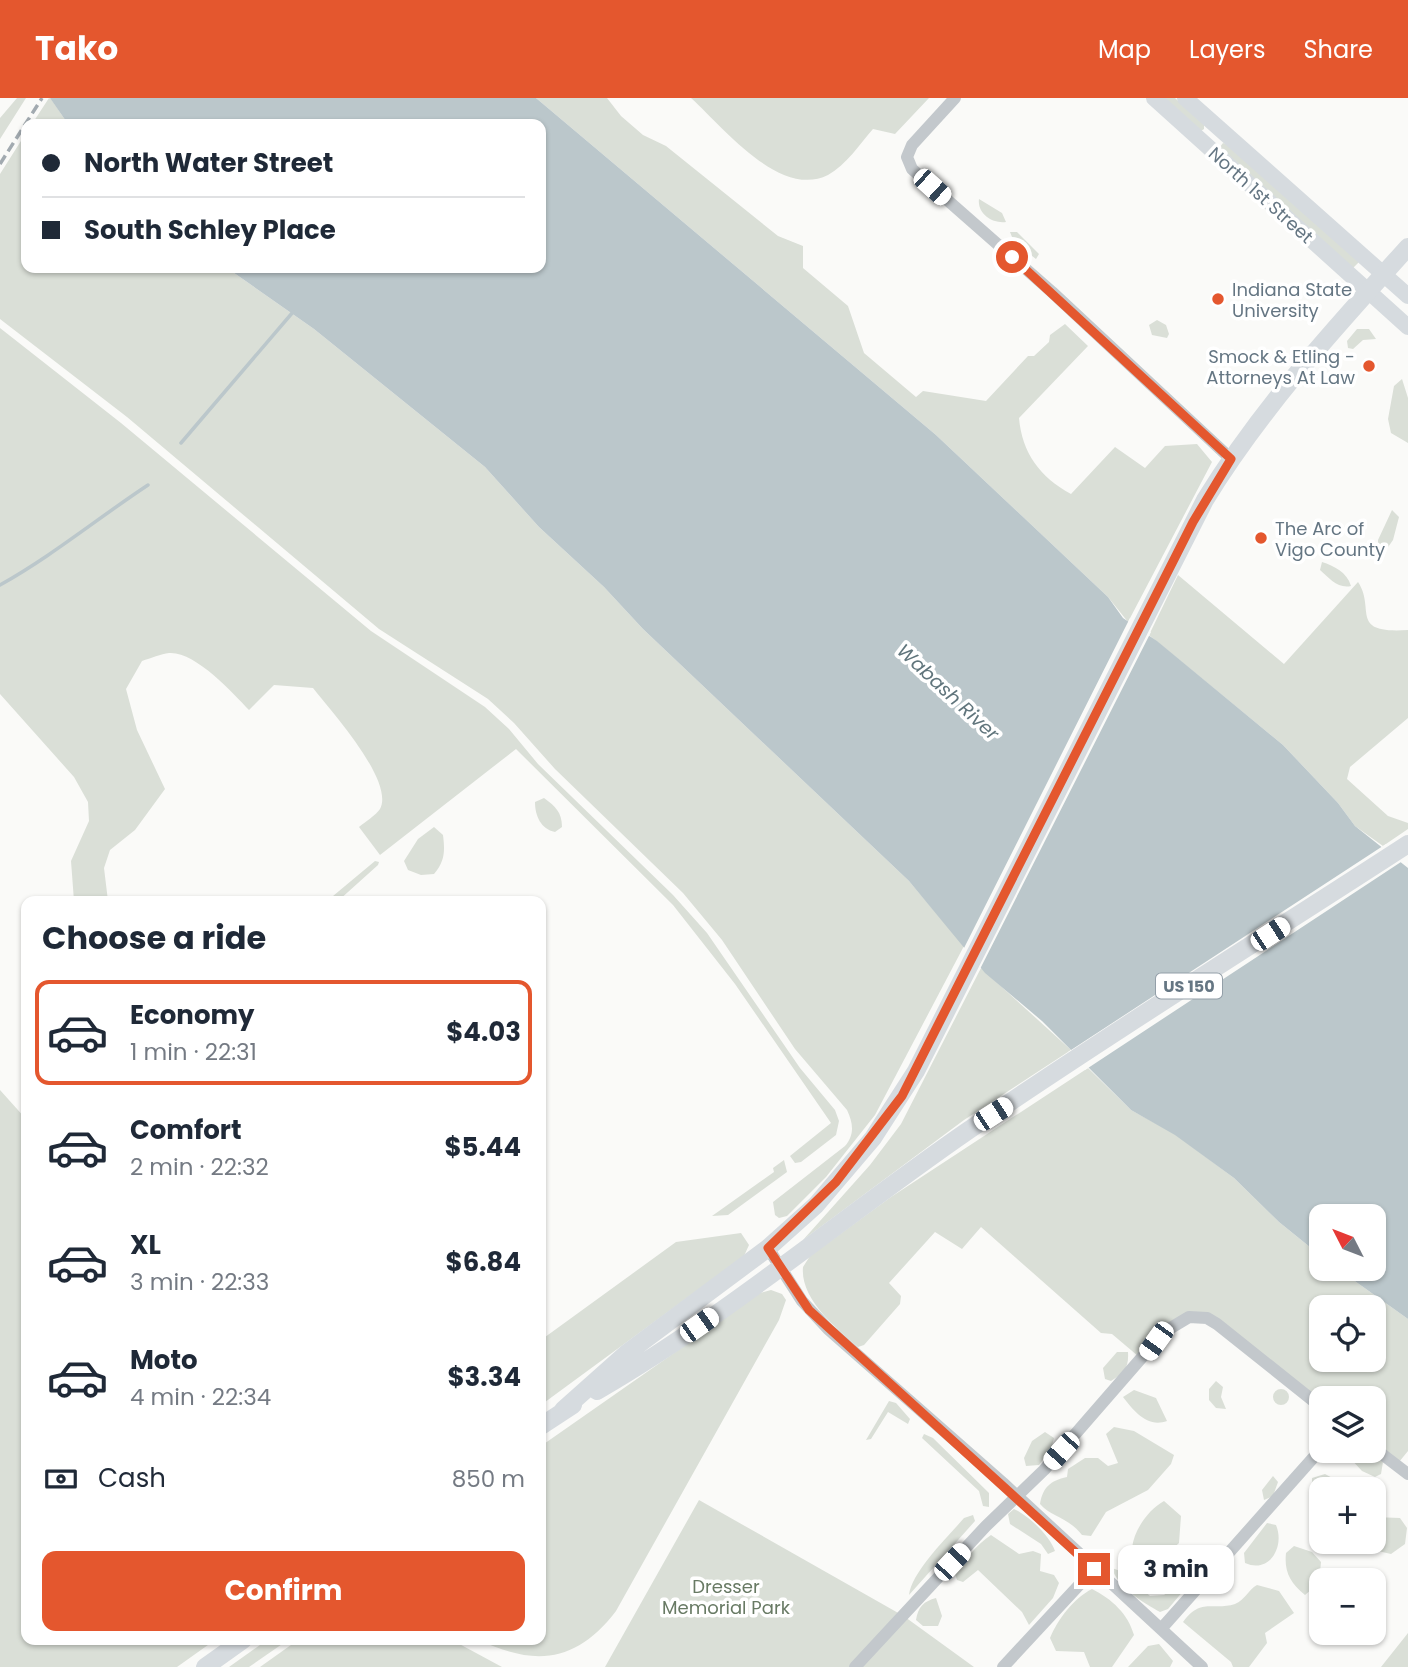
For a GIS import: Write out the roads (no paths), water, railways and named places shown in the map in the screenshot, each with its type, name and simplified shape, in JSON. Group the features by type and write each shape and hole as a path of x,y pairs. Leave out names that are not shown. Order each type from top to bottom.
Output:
{"main road":[{"name":"North 1st Street","path":"1154,98 1408,327"},
{"name":"North 1st Street","path":"1185,98 1408,296"},
{"name":"US 150","path":"546,1422 627,1353 768,1248 816,1205 858,1158 916,1071 1193,522 1231,459 1287,384 1408,247"},
{"name":"US 150","path":"563,1410 637,1368 781,1268 970,1129 1408,844"},
{"path":"205,1667 236,1645"}],"street":[{"path":"955,98 912,145 907,157 912,169 1052,292 1231,459"},
{"path":"768,1248 802,1301 819,1319 1202,1667"},
{"path":"855,1667 1015,1496 1044,1471 1164,1332 1177,1323 1198,1316 1217,1324 1309,1397"},
{"path":"1386,1457 1408,1474"},
{"path":"1161,1629 1309,1462"},
{"path":"1003,1667 1094,1569"}],"water":[{"name":"Wabash River","path":"50,98 536,98 936,435 1108,597 1123,618 1157,641 1283,745 1338,803 1355,826 1408,868 1408,1319 1386,1303 1386,1295 1374,1295 1355,1281 1386,1281 1386,1204 1309,1204 1309,1246 1279,1222 1234,1178 1175,1135 1131,1110 1042,1021 985,973 909,881 643,629 604,587 539,527 485,467 314,329 234,273 546,273 546,119 65,119"}],"waterway":[{"path":"181,443 293,312"},
{"path":"0,585 148,485"}],"railway":[{"path":"29,119 42,98"},
{"path":"0,164 21,131"}],"place":[{"name":"Indiana State University","path":"1218,299"},
{"name":"Smock & Etling - Attorneys At Law","path":"1369,366"},
{"name":"The Arc of Vigo County","path":"1261,538"}],"park label":[{"name":"Dresser Memorial Park","path":"726,1596"}]}
